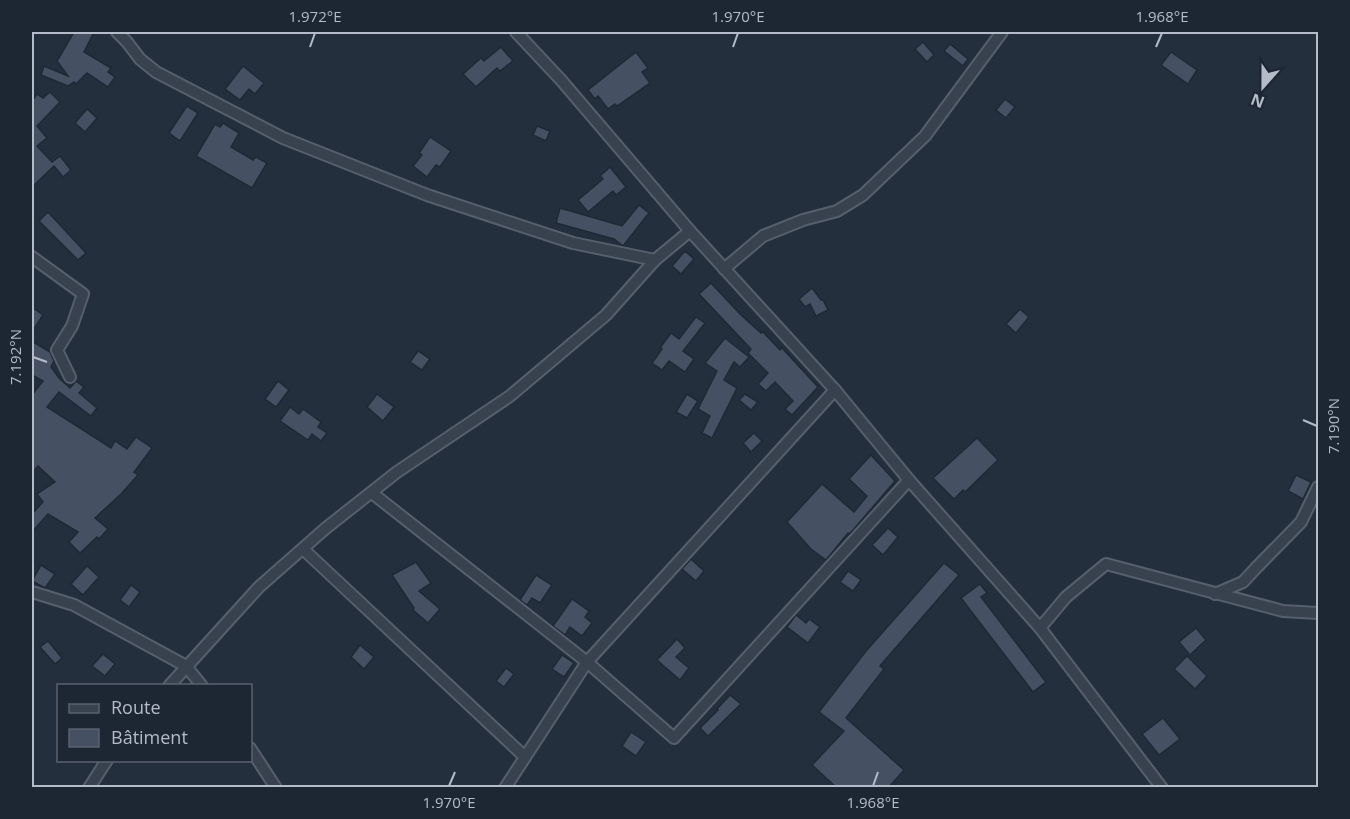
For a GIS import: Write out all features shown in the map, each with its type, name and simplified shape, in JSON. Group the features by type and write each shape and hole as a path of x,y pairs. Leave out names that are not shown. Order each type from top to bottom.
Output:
{"street":[{"path":"117,32 140,59 156,72 283,138 427,195 573,243 655,260"},
{"path":"516,32 561,80 690,231 835,390 909,480 1040,628 1162,788"},
{"path":"724,269 763,236 803,220 837,212 863,195 925,136 1002,32"},
{"path":"171,684 259,587 397,472 510,396 606,315 655,260 690,231"},
{"path":"32,257 83,294 72,326 57,350 70,377"},
{"path":"505,788 587,662 835,390"},
{"path":"372,493 587,662 674,738 909,480"},
{"path":"1215,594 1243,582 1301,522 1318,487"},
{"path":"303,549 525,757"},
{"path":"1040,628 1066,597 1106,564 1283,611 1318,613"},
{"path":"32,592 74,605 186,666 200,684"},
{"path":"252,751 276,788"},
{"path":"89,788 106,762"}],"building":[{"path":"74,32 94,32 84,52 111,68 108,72 115,77 108,87 87,73 76,84 74,82 68,86 41,75 44,66 68,76 57,61"},
{"path":"923,42 934,55 927,62 915,49"},
{"path":"950,44 968,59 963,66 944,51"},
{"path":"501,47 513,61 500,71 497,68 476,87 463,74 481,58 484,61"},
{"path":"636,52 648,68 642,72 650,83 617,106 615,104 608,109 598,96 595,99 588,90"},
{"path":"1171,52 1197,70 1188,84 1161,65"},
{"path":"243,66 264,83 255,94 249,89 240,100 225,89"},
{"path":"50,92 60,102 37,126 47,138 37,146 52,162 60,156 71,170 63,177 54,166 32,187 32,101 37,94 43,98"},
{"path":"1005,99 1015,107 1006,118 996,110"},
{"path":"187,106 198,113 180,141 169,133"},
{"path":"87,109 97,118 85,132 75,123"},
{"path":"223,123 239,133 231,147 253,160 256,157 267,163 252,188 196,156 215,124 220,127"},
{"path":"537,126 550,131 546,141 533,135"},
{"path":"430,137 451,151 440,167 436,165 427,177 413,166 422,155 419,153"},
{"path":"610,167 626,187 616,195 613,191 588,212 578,200 603,179 600,176"},
{"path":"639,205 649,213 623,246 614,239 556,223 560,208 622,226"},
{"path":"48,212 86,253 78,260 39,221"},
{"path":"685,251 694,259 681,274 672,266"},
{"path":"711,283 740,314 761,333 763,332 780,350 782,348 818,387 792,415 785,409 793,401 775,382 766,391 758,384 768,373 748,353 751,349 699,294"},
{"path":"812,288 823,300 828,310 816,316 810,304 805,307 799,299"},
{"path":"32,307 43,315 32,332"},
{"path":"1020,309 1029,317 1016,333 1006,324"},
{"path":"696,317 705,323 683,351 694,359 685,372 669,361 662,370 652,363 671,333 679,339"},
{"path":"725,338 749,357 740,367 734,362 724,380 737,388 712,438 702,433 710,416 698,409 717,371 705,363"},
{"path":"32,341 50,352 54,361 51,367 59,378 70,388 76,381 84,387 79,393 97,408 91,416 59,392 47,407 111,448 115,441 127,449 136,437 152,448 134,472 138,475 95,518 108,529 80,553 69,542 78,532 48,514 32,532 32,514 43,502 37,494 55,482 38,466 32,473 32,395 43,381 32,375"},
{"path":"418,351 430,359 422,370 410,362"},
{"path":"278,381 289,390 276,407 265,399"},
{"path":"377,394 394,407 383,421 367,407"},
{"path":"687,394 698,401 687,418 676,412"},
{"path":"745,394 758,402 751,410 739,400"},
{"path":"290,407 299,414 303,409 321,422 318,427 327,433 321,441 312,434 308,440 280,421"},
{"path":"754,433 762,441 751,452 743,443"},
{"path":"977,438 998,460 965,492 963,490 954,499 933,478"},
{"path":"871,455 895,481 826,560 811,549 787,522 822,484 854,512 867,496 849,479"},
{"path":"1296,475 1311,482 1303,499 1288,491"},
{"path":"888,528 898,537 883,555 872,545"},
{"path":"691,559 704,571 696,581 682,569"},
{"path":"416,562 431,583 419,591 440,609 428,623 413,610 414,608 392,575"},
{"path":"944,563 959,575 880,666 884,669 846,718 904,770 888,788 837,788 812,765 844,731 819,712 866,651"},
{"path":"41,565 55,574 45,588 32,581"},
{"path":"87,566 99,577 83,595 71,584"},
{"path":"848,571 861,580 853,591 840,582"},
{"path":"536,575 552,585 540,603 532,598 527,605 520,600"},
{"path":"980,584 987,593 981,597 1046,682 1033,692 961,598"},
{"path":"131,585 140,592 129,607 120,600"},
{"path":"572,599 589,611 585,617 592,623 582,636 570,627 565,635 553,626"},
{"path":"796,615 806,623 809,619 820,627 808,643 787,627"},
{"path":"1196,628 1206,640 1190,655 1179,642"},
{"path":"677,639 685,648 676,657 689,668 680,680 657,660"},
{"path":"48,641 62,658 55,664 40,647"},
{"path":"360,645 374,657 364,669 351,657"},
{"path":"103,654 115,664 105,676 92,666"},
{"path":"562,655 574,663 564,677 552,669"},
{"path":"1187,656 1207,676 1195,689 1174,669"},
{"path":"506,668 514,674 504,687 496,681"},
{"path":"730,695 741,704 708,736 700,728"},
{"path":"1163,718 1180,739 1159,755 1142,734"},
{"path":"631,732 646,742 636,756 622,746"}]}
